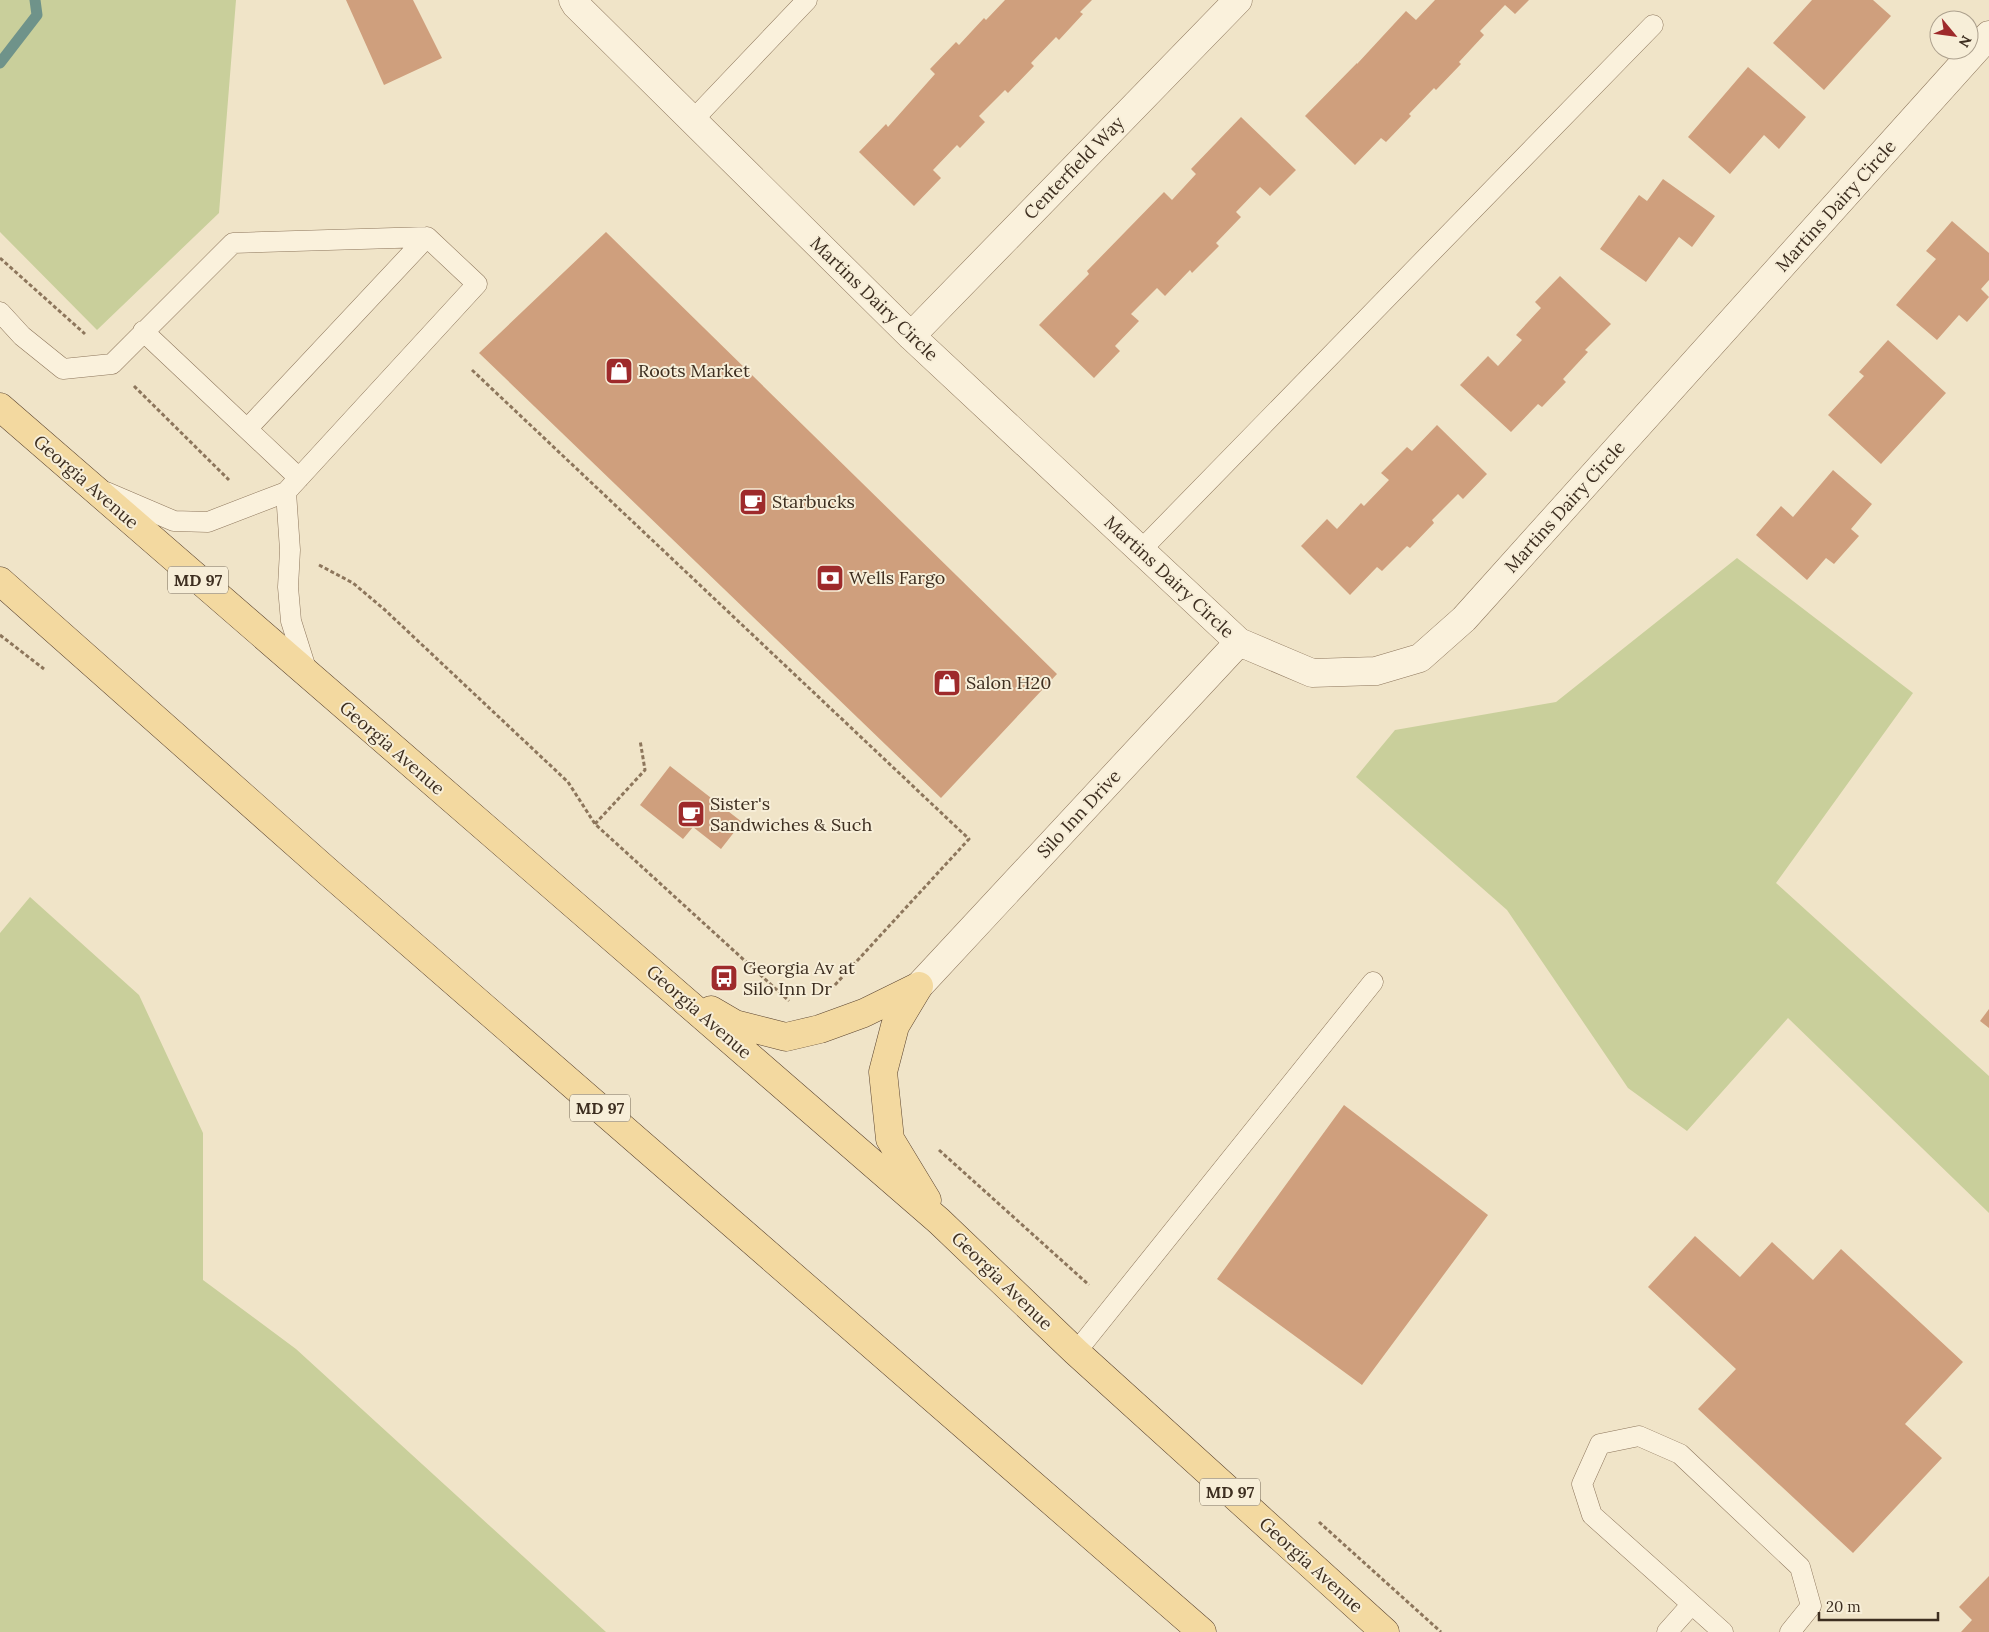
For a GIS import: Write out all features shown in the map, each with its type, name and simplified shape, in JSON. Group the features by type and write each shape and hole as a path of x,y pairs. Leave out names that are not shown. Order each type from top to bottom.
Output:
{"main road":[{"name":"Georgia Avenue","path":"0,407 939,1221 1076,1352 1385,1632"},
{"name":"MD 97","path":"0,582 327,871 1202,1632"},
{"path":"665,982 735,1024 786,1037 820,1029 864,1013 919,986"},
{"path":"919,986 895,1026 883,1072 890,1139 939,1221"}],"street":[{"name":"Martins Dairy Circle","path":"573,0 692,121 911,336 1239,642 1312,673 1376,671 1420,658 1464,619 1989,35"},
{"name":"Centerfield Way","path":"911,336 1238,0"},
{"name":"Silo Inn Drive","path":"919,986 1239,642"}],"lane":[{"path":"692,121 807,0"},
{"path":"1141,550 1653,25"},
{"path":"248,428 428,237"},
{"path":"0,312 22,336 64,368 112,364 233,243 428,237 477,284 293,485 247,508 208,522 174,521 88,484"},
{"path":"144,332 248,428 293,485 288,587 292,621 308,675"},
{"path":"1076,1352 1373,982"},
{"path":"1723,1632 1592,1515 1582,1484 1600,1444 1639,1436 1680,1454 1800,1567 1811,1606 1790,1632"},
{"path":"1667,1632 1691,1605"}],"path":[{"path":"0,258 93,342 112,364 229,481 247,508"},
{"path":"472,370 969,840 832,987"},
{"path":"290,550 353,583 384,610 568,782 595,824 820,1029"},
{"path":"595,824 645,770 640,740"},
{"path":"934,1146 1095,1290 1108,1314"},
{"path":"1316,1519 1441,1632"}],"green space":[{"path":"0,0 236,0 219,213 97,330 0,232"},
{"path":"1737,558 1913,693 1776,883 1989,1076 1989,1213 1788,1018 1687,1131 1628,1088 1507,910 1356,777 1395,730 1556,702"},
{"path":"30,897 139,995 203,1133 203,1280 296,1349 606,1632 0,1632 0,933"}],"building":[{"path":"346,0 413,0 442,58 384,85"},
{"path":"1005,0 1092,0 1080,12 1083,14 1059,40 1056,37 1031,63 1034,66 1008,93 1005,90 979,116 985,122 960,148 957,145 933,170 941,178 914,206 859,152 886,124 888,127 935,74 930,69 956,42 959,45 984,18 986,20"},
{"path":"1435,0 1529,0 1515,14 1505,5 1480,31 1484,35 1459,62 1461,64 1409,114 1411,116 1386,142 1381,138 1355,165 1305,116 1406,11 1416,20"},
{"path":"1812,0 1873,0 1891,16 1824,90 1773,43"},
{"path":"1748,67 1806,117 1779,149 1764,135 1730,174 1688,137"},
{"path":"1241,117 1296,170 1270,196 1260,187 1236,212 1241,217 1216,243 1219,246 1192,273 1190,270 1165,296 1157,288 1131,314 1139,321 1115,346 1120,351 1094,378 1039,325 1089,274 1087,271 1164,192 1172,200 1196,174 1191,169"},
{"path":"1663,179 1715,216 1692,247 1679,237 1646,282 1600,249 1639,195 1647,201"},
{"path":"1952,221 1989,253 1989,280 1981,289 1989,297 1967,322 1959,315 1937,340 1896,305 1936,259 1926,251"},
{"path":"606,232 1057,674 941,798 479,353"},
{"path":"1560,276 1611,324 1585,350 1588,352 1563,379 1566,382 1542,407 1538,404 1511,432 1460,385 1488,356 1498,366 1522,340 1516,335 1541,308 1535,302"},
{"path":"1888,340 1946,393 1881,464 1828,415 1864,376 1859,372"},
{"path":"1437,425 1487,474 1463,499 1458,494 1432,520 1434,523 1410,548 1407,546 1382,571 1377,567 1350,595 1301,546 1327,519 1337,529 1361,503 1364,506 1389,480 1381,473 1407,447 1412,451"},
{"path":"1833,470 1872,504 1851,529 1859,536 1834,564 1826,558 1807,580 1756,535 1781,506 1793,517"},
{"name":"Sister's Sandwiches & Such","path":"670,766 742,822 721,849 693,827 683,839 640,805"},
{"path":"1989,1009 1989,1028 1980,1021"},
{"path":"1344,1105 1488,1215 1362,1385 1217,1279"},
{"path":"1695,1236 1740,1277 1772,1242 1813,1280 1841,1249 1963,1362 1905,1424 1942,1458 1853,1553 1698,1409 1736,1369 1648,1287"},
{"path":"1989,1576 1989,1632 1961,1632 1972,1620 1959,1607"}],"waterway":[{"path":"0,63 37,15 35,0"}],"place":[{"name":"Roots Market","path":"619,371"},
{"name":"Starbucks","path":"753,502"},
{"name":"Wells Fargo","path":"830,578"},
{"name":"Salon H20","path":"947,683"},
{"name":"Sister's Sandwiches & Such","path":"691,814"},
{"name":"Georgia Av at Silo Inn Dr","path":"724,978"}]}
